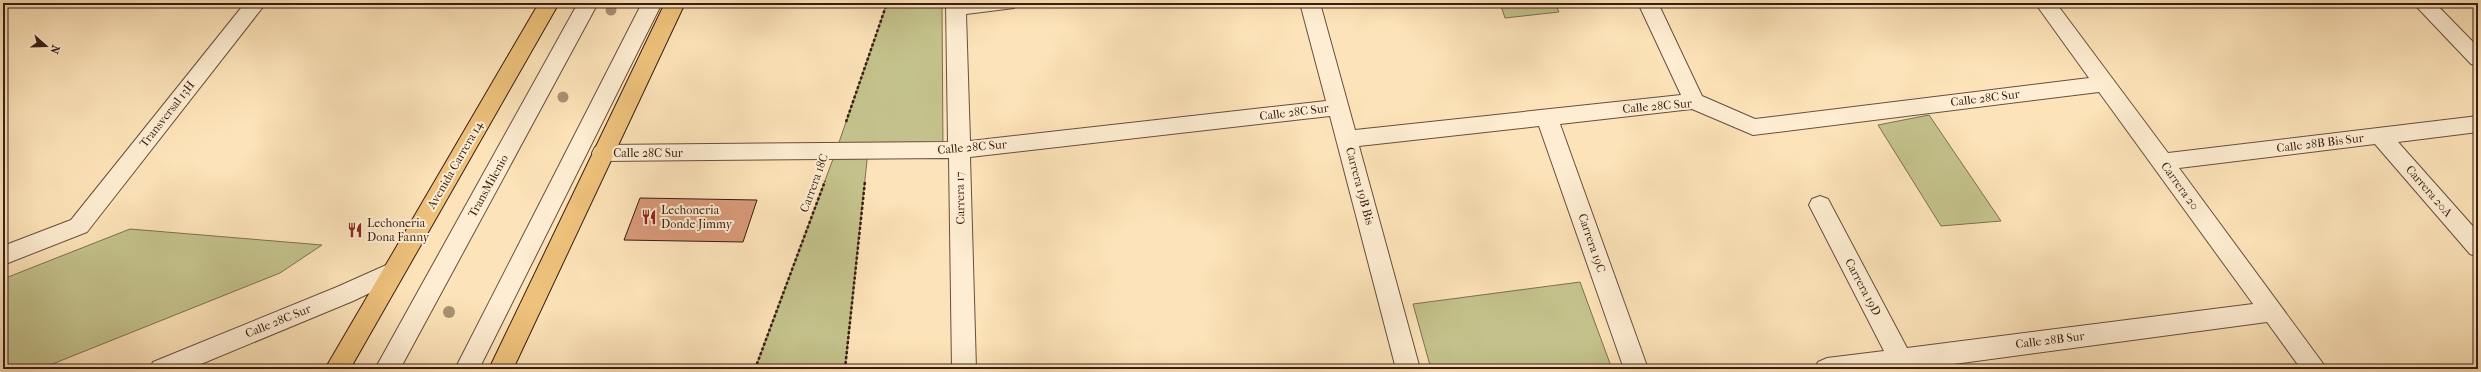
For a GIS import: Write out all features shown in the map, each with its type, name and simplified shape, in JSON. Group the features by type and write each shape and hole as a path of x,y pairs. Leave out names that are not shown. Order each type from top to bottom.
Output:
{"main road":[{"name":"Avenida Carrera 14","path":"336,369 549,3"},
{"path":"501,369 675,3"}],"street":[{"name":"Transversal 13H","path":"3,256 79,226 256,3"},
{"name":"TransMilenio","path":"387,369 588,3"},
{"path":"467,369 652,3"},
{"path":"956,5 1007,3"},
{"name":"Carrera 19B Bis","path":"1310,3 1408,369"},
{"path":"1648,3 1694,101"},
{"name":"Carrera 20","path":"2045,3 2315,369"},
{"path":"2423,3 2478,59"},
{"name":"Carrera 17","path":"956,5 964,369"},
{"name":"Calle 28C Sur","path":"1347,139 1694,101 1753,127 2104,84"},
{"name":"Calle 28C Sur","path":"604,154 959,150 1338,107"},
{"name":"Carrera 19C","path":"1547,117 1636,369"},
{"name":"Calle 28B Bis Sur","path":"2162,162 2478,124"},
{"name":"Carrera 20A","path":"2379,135 2478,248"},
{"name":"Carrera 19D","path":"1820,205 1903,364"},
{"name":"Calle 28C Sur","path":"162,369 345,294 393,271"},
{"name":"Calle 28B Sur","path":"1827,369 1903,364 2273,312"}],"path":[{"name":"Carrera 18C","path":"755,369 836,151 887,3"},
{"path":"845,369 868,151"}],"shaded area":[{"path":"887,3 942,3 943,151 868,151 845,369 755,369 836,151"},
{"path":"1500,3 1555,3 1559,12 1505,18"},
{"path":"1929,115 2001,221 1941,226 1878,125"},
{"path":"130,229 322,245 280,273 40,369 3,369 3,279"},
{"path":"1580,282 1612,369 1431,369 1413,304"}],"building":[{"path":"640,198 757,200 743,242 624,240"}],"place":[{"name":"Lechoneria Donde Jimmy","path":"649,217"},
{"name":"Lechoneria Dona Fanny","path":"355,230"}]}
